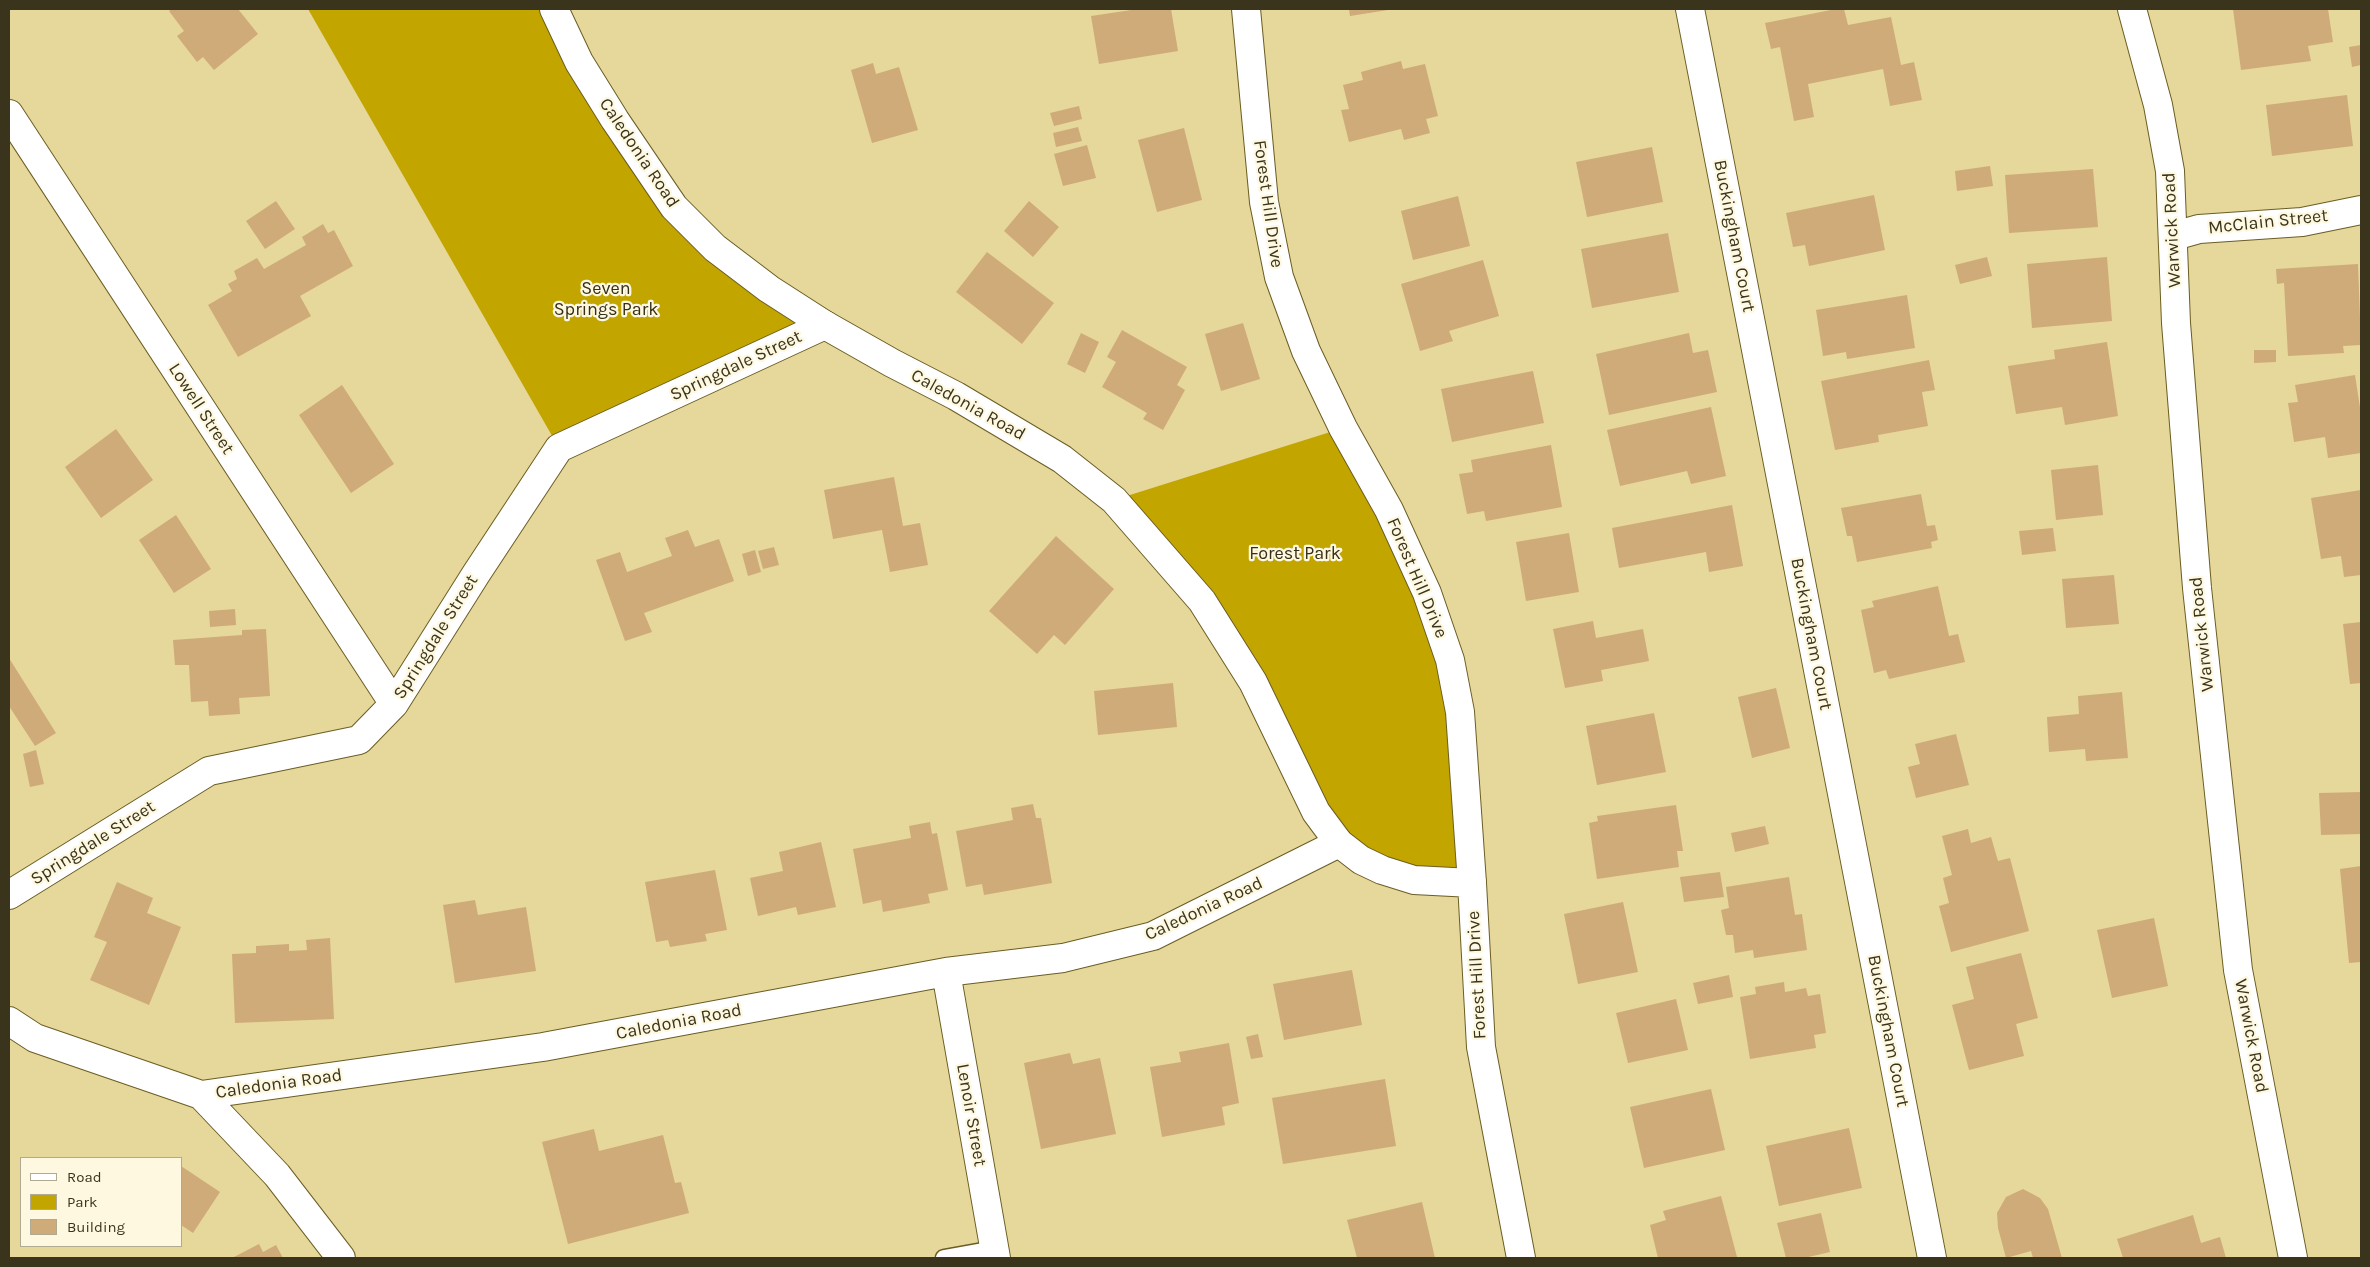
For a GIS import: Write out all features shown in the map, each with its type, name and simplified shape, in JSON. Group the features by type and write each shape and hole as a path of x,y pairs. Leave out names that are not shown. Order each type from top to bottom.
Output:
{"street":[{"name":"Caledonia Road","path":"554,9 579,62 615,120 674,207 715,248 769,289 825,325 956,396 1062,459 1114,500 1202,601 1253,682 1316,812 1339,843 1361,860 1382,870 1414,880 1472,883"},
{"name":"Forest Hill Drive","path":"1246,9 1264,202 1279,277 1306,351 1344,428 1388,510 1427,593 1450,660 1460,712 1481,1047 1521,1258"},
{"name":"Buckingham Court","path":"1690,9 1932,1258"},
{"name":"Warwick Road","path":"2132,9 2166,139 2174,236 2176,322 2197,588 2238,970 2293,1258"},
{"name":"Lowell Street","path":"9,114 394,704"},
{"name":"McClain Street","path":"2174,236 2199,229 2302,222 2361,210"},
{"name":"Springdale Street","path":"9,895 209,771 359,740 394,704 476,574 559,448 825,325"},
{"name":"Caledonia Road","path":"9,1021 35,1038 201,1095 543,1047 946,972 1064,958 1153,936 1339,843"},
{"name":"Lenoir Street","path":"946,972 995,1254"},
{"path":"201,1095 277,1175 341,1258"}],"lane":[{"path":"944,1258 995,1254"}],"green space":[{"name":"Seven Springs Park","path":"308,9 554,9 674,207 825,325 559,448"},
{"name":"Forest Park","path":"1343,428 1450,660 1472,883 1361,860 1273,723 1114,500"}],"building":[{"path":"172,9 238,9 258,34 214,70 203,57 197,62 177,36 184,31 169,11"},
{"path":"1138,9 1171,9 1178,51 1099,64 1091,16"},
{"path":"1349,9 1388,9 1388,10 1350,16"},
{"path":"1844,9 1848,25 1891,17 1901,65 1914,62 1922,100 1890,106 1883,69 1808,84 1814,117 1794,121 1780,47 1771,49 1765,23"},
{"path":"2233,9 2328,9 2333,42 2308,46 2311,61 2241,70"},
{"path":"2361,45 2361,65 2352,67 2349,47"},
{"path":"1401,61 1403,69 1425,64 1438,116 1426,119 1430,133 1404,140 1401,129 1349,142 1341,110 1349,109 1343,85 1363,80 1361,72"},
{"path":"873,63 876,74 899,67 918,130 872,143 851,70"},
{"path":"2347,95 2353,146 2272,156 2266,105"},
{"path":"1079,106 1082,119 1054,126 1050,113"},
{"path":"1078,127 1082,141 1056,147 1053,133"},
{"path":"1184,128 1202,200 1157,212 1138,140"},
{"path":"1087,145 1096,178 1063,186 1054,154"},
{"path":"1652,147 1663,202 1587,217 1576,162"},
{"path":"1990,166 1993,186 1957,191 1955,171"},
{"path":"2093,169 2098,227 2009,233 2005,175"},
{"path":"1874,195 1885,250 1809,266 1805,245 1793,247 1786,213"},
{"path":"1458,196 1470,246 1413,260 1401,211"},
{"path":"276,201 295,229 265,249 246,221"},
{"path":"1029,201 1059,227 1033,257 1004,231"},
{"path":"323,224 328,233 334,230 353,266 300,296 311,316 238,357 208,305 232,291 228,284 237,279 234,271 257,258 264,269 306,245 302,237"},
{"path":"1668,233 1679,292 1592,308 1581,249"},
{"path":"987,252 1054,303 1022,344 956,292"},
{"path":"1987,257 1992,276 1960,284 1955,265"},
{"path":"2107,257 2112,321 2032,328 2027,264"},
{"path":"1483,260 1499,316 1449,331 1453,341 1420,351 1401,284"},
{"path":"2358,264 2361,345 2343,346 2344,353 2288,356 2284,283 2277,284 2276,269"},
{"path":"1907,295 1915,348 1847,359 1846,352 1823,356 1816,310"},
{"path":"1243,323 1260,379 1221,391 1205,334"},
{"path":"1122,330 1187,367 1177,385 1185,390 1163,430 1143,419 1147,413 1102,387 1116,362 1107,357"},
{"path":"1081,333 1099,342 1085,373 1067,364"},
{"path":"1689,333 1693,353 1708,350 1717,392 1609,415 1596,354"},
{"path":"2107,342 2118,416 2065,425 2062,407 2016,414 2008,366 2055,359 2054,350"},
{"path":"2254,350 2276,350 2276,362 2254,363"},
{"path":"1929,360 1935,390 1922,392 1928,426 1878,435 1879,442 1835,450 1821,381"},
{"path":"1533,371 1544,423 1452,442 1441,389"},
{"path":"2355,375 2361,414 2361,453 2328,458 2325,437 2294,442 2288,403 2298,402 2295,385"},
{"path":"342,385 394,464 351,493 299,415"},
{"path":"1711,407 1726,476 1691,484 1687,471 1620,486 1607,430"},
{"path":"116,429 153,480 101,518 65,467"},
{"path":"1551,445 1562,507 1486,521 1484,511 1467,514 1459,474 1473,472 1471,460"},
{"path":"2098,465 2103,515 2056,520 2051,470"},
{"path":"894,477 903,526 920,523 928,565 890,572 882,530 833,539 824,490"},
{"path":"2361,490 2361,575 2344,577 2341,556 2321,559 2311,498"},
{"path":"1921,494 1927,526 1935,525 1938,540 1931,542 1932,548 1857,562 1852,536 1847,536 1841,508"},
{"path":"1732,505 1743,566 1709,572 1706,552 1619,568 1612,528"},
{"path":"176,515 211,569 174,593 139,540"},
{"path":"2053,528 2056,551 2022,555 2019,531"},
{"path":"688,530 695,547 719,539 734,581 644,613 652,632 625,641 596,560 620,552 627,572 672,556 665,538"},
{"path":"1569,533 1579,592 1526,601 1516,542"},
{"path":"1056,536 1114,589 1065,645 1054,635 1037,654 989,611"},
{"path":"774,547 779,565 763,569 758,551"},
{"path":"755,550 761,572 748,576 742,554"},
{"path":"2114,575 2119,624 2066,628 2062,579"},
{"path":"1938,586 1949,636 1958,634 1965,662 1889,679 1886,670 1874,673 1861,610 1874,607 1872,601"},
{"path":"235,609 236,625 210,627 209,611"},
{"path":"1593,621 1596,638 1643,629 1649,661 1601,670 1603,681 1565,688 1553,629"},
{"path":"2361,622 2361,683 2350,684 2343,624"},
{"path":"266,629 270,696 239,698 240,714 209,716 208,701 191,702 189,665 175,665 173,640 242,635 242,630"},
{"path":"9,658 56,733 35,746 9,706"},
{"path":"1173,683 1177,727 1098,735 1094,691"},
{"path":"1776,688 1790,748 1752,758 1738,697"},
{"path":"2122,692 2128,758 2086,761 2085,749 2049,752 2047,717 2079,714 2078,696"},
{"path":"1654,713 1666,772 1597,785 1586,726"},
{"path":"1956,734 1969,785 1916,798 1908,767 1920,764 1915,744"},
{"path":"36,750 44,784 30,787 23,754"},
{"path":"2361,792 2361,834 2321,835 2319,793"},
{"path":"1033,804 1036,818 1041,818 1052,883 984,895 982,884 966,887 956,831 1013,820 1011,808"},
{"path":"1676,805 1683,851 1677,851 1679,867 1597,879 1589,823 1598,821 1597,816"},
{"path":"930,822 932,834 937,833 948,890 928,894 930,903 883,912 881,900 863,904 853,849 911,838 909,826"},
{"path":"1765,826 1769,844 1735,852 1731,833"},
{"path":"1968,829 1971,843 1991,837 1998,861 2010,858 2029,931 1951,952 1939,906 1949,903 1943,878 1952,875 1942,836"},
{"path":"821,842 836,907 798,915 796,907 758,916 750,878 783,871 779,852"},
{"path":"2361,866 2361,962 2349,963 2340,869"},
{"path":"715,870 727,930 705,934 707,941 670,947 668,940 656,942 645,882"},
{"path":"1720,872 1724,897 1684,902 1680,877"},
{"path":"1789,877 1795,915 1802,914 1807,950 1754,958 1753,950 1735,953 1733,935 1726,935 1721,910 1729,908 1726,887"},
{"path":"117,882 153,898 147,913 181,927 149,1005 90,980 107,942 94,937"},
{"path":"475,900 478,915 526,907 536,971 455,983 443,905"},
{"path":"1623,902 1638,972 1578,984 1564,914"},
{"path":"2154,918 2168,986 2112,998 2097,930"},
{"path":"330,938 334,1019 235,1023 232,954 256,953 256,946 289,944 289,951 307,950 306,940"},
{"path":"2021,953 2038,1018 2016,1024 2024,1056 1969,1070 1952,1005 1974,999 1966,967"},
{"path":"1352,970 1362,1025 1284,1040 1273,984"},
{"path":"1729,975 1733,997 1698,1004 1693,983"},
{"path":"1784,982 1785,992 1806,988 1808,996 1820,994 1826,1033 1814,1035 1816,1048 1750,1059 1740,997 1756,994 1755,987"},
{"path":"1676,999 1688,1050 1628,1063 1616,1013"},
{"path":"1258,1034 1263,1057 1251,1059 1246,1037"},
{"path":"1229,1043 1239,1103 1222,1107 1225,1125 1162,1137 1150,1067 1181,1062 1179,1052"},
{"path":"1070,1053 1073,1064 1100,1058 1116,1134 1041,1149 1024,1063"},
{"path":"1385,1079 1396,1146 1283,1164 1272,1098"},
{"path":"1711,1089 1725,1150 1644,1168 1630,1107"},
{"path":"1849,1128 1862,1188 1779,1206 1766,1146"},
{"path":"594,1129 599,1151 663,1135 675,1183 681,1182 689,1213 568,1244 542,1142"},
{"path":"182,1167 220,1192 193,1233 182,1226"},
{"path":"2023,1189 2040,1198 2048,1209 2062,1258 2033,1258 2031,1251 2006,1258 1998,1228 1997,1213 2006,1197"},
{"path":"1721,1196 1737,1257 1658,1258 1650,1225 1666,1220 1663,1211"},
{"path":"1422,1202 1435,1258 1357,1258 1347,1220"},
{"path":"1821,1213 1830,1252 1804,1258 1786,1258 1777,1223"},
{"path":"2193,1215 2201,1243 2220,1237 2226,1258 2123,1258 2117,1239"},
{"path":"259,1244 263,1252 276,1245 283,1258 232,1258"}]}
